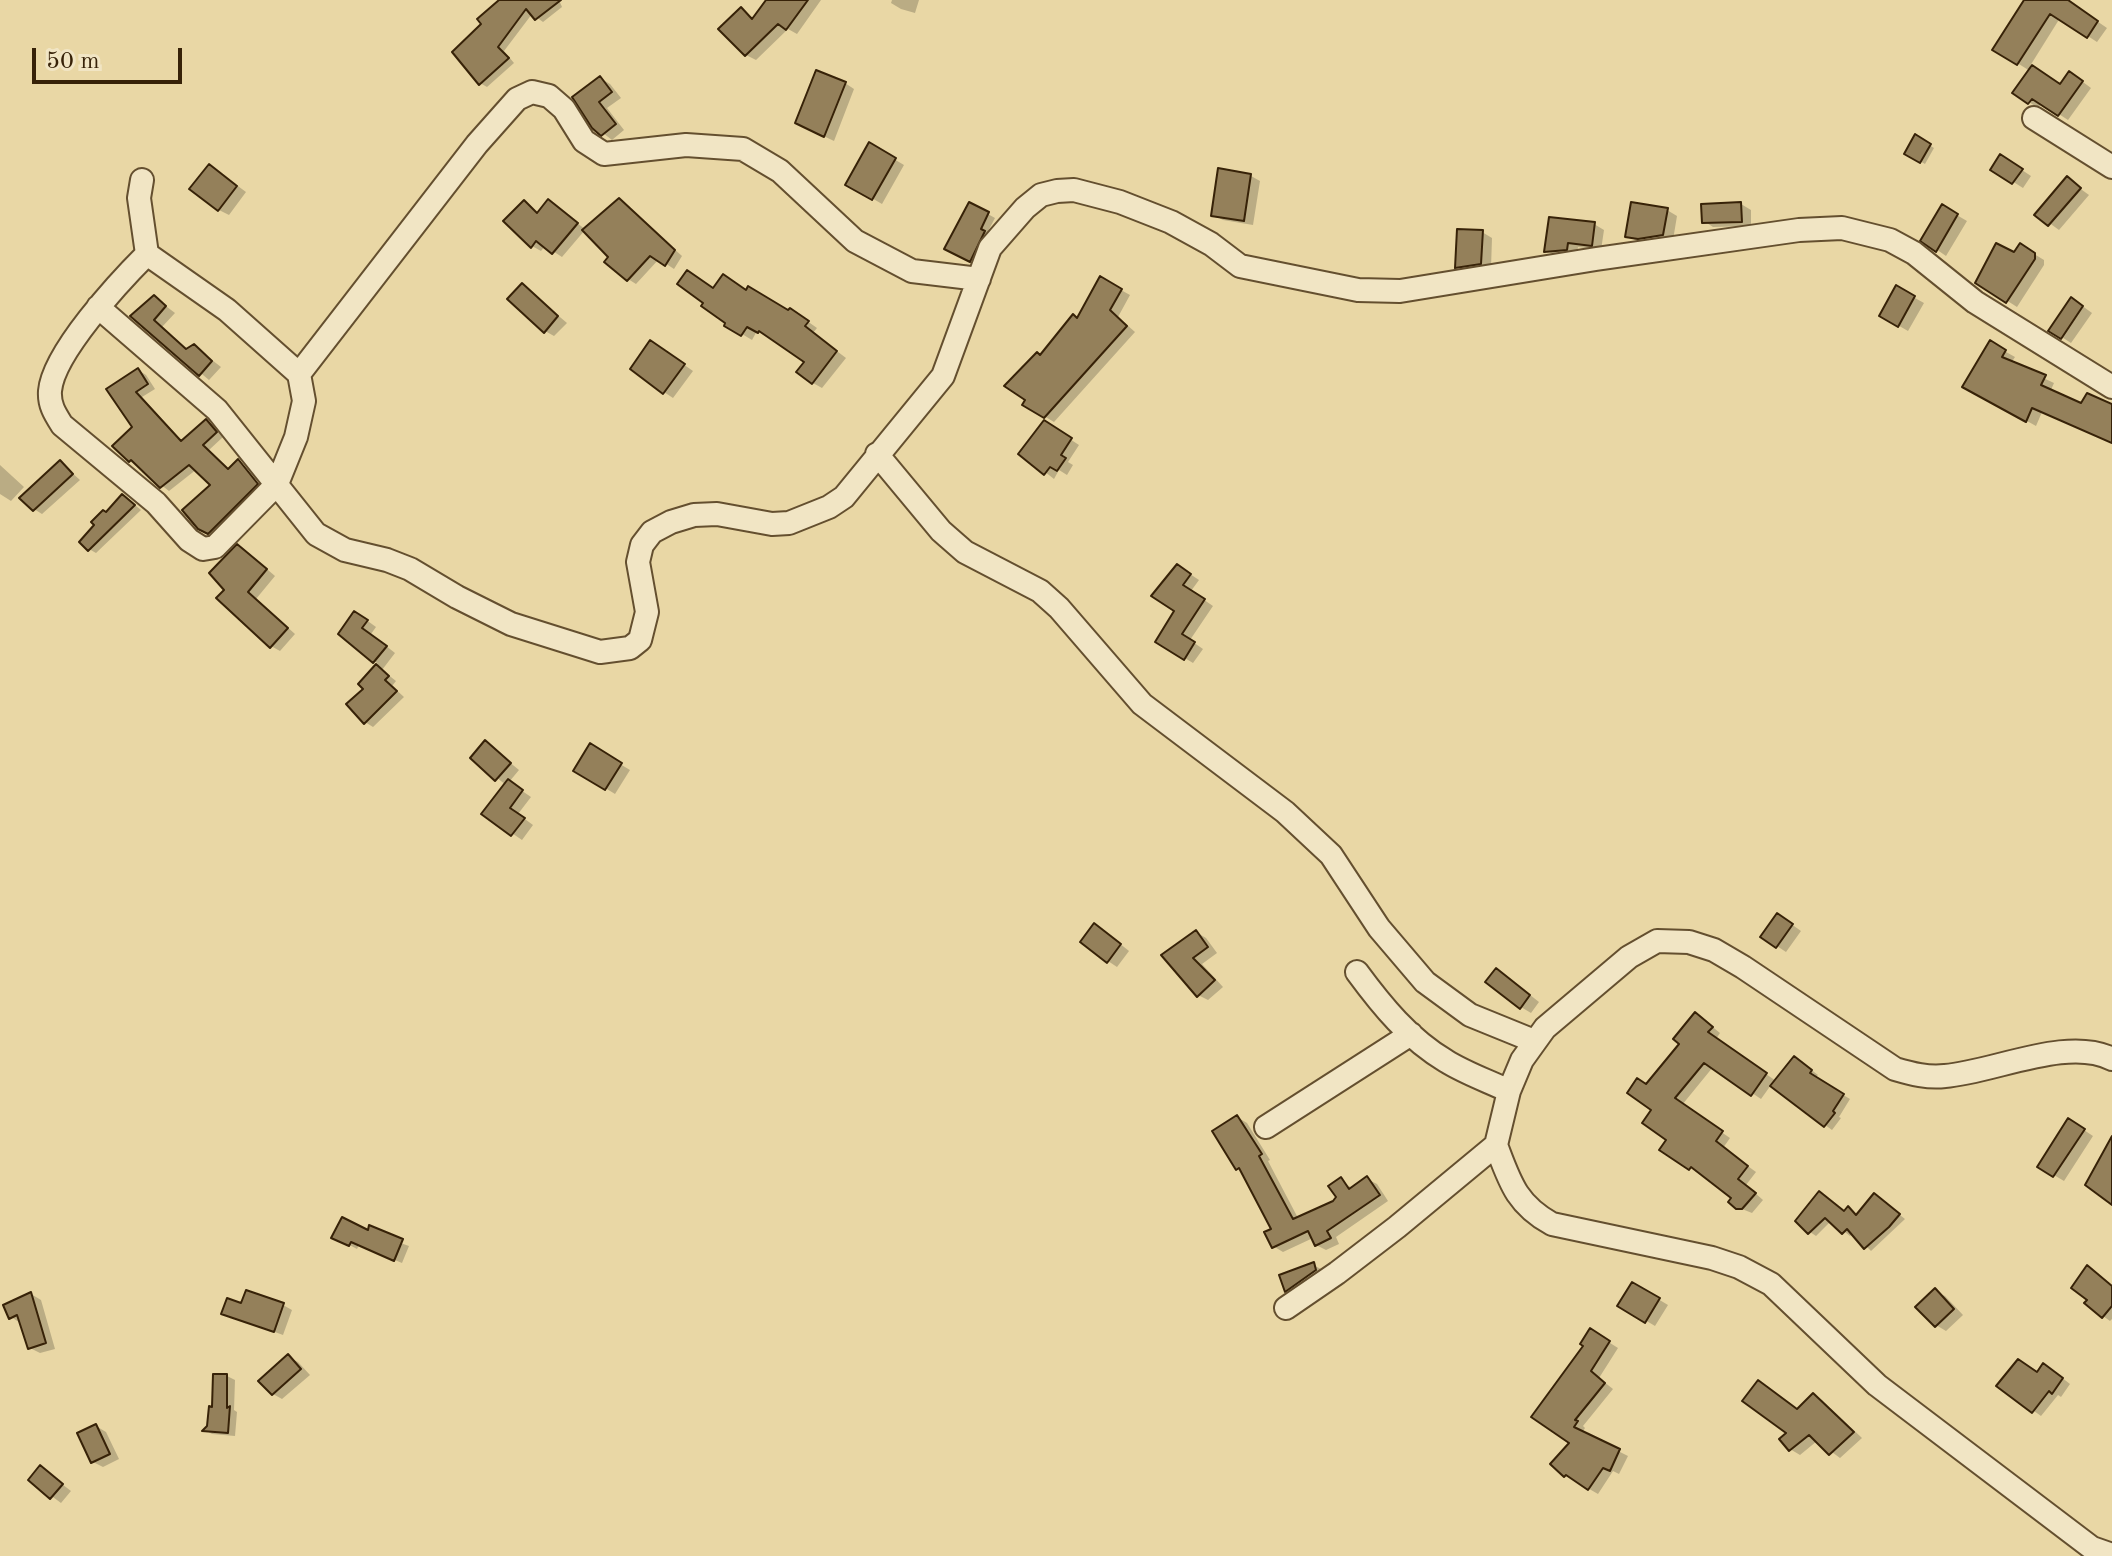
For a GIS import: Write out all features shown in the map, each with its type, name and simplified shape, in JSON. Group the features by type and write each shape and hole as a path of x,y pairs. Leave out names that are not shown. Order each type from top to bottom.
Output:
{"street":[{"path":"299,374 477,144 517,99 532,92 549,96 557,102 584,141 604,154 686,145 743,149 780,171 855,241 912,271 979,279"},
{"path":"2034,118 2112,167"},
{"path":"142,180 139,198 147,254 227,310 299,374 304,401 296,437 277,484 215,547 203,549 189,540 156,503 62,425 51,409 50,389 74,341 98,307 147,254"},
{"path":"98,307 217,410 316,534 345,550 410,569 511,624 600,652 630,648 640,640 647,612 638,562 642,545 652,532 694,515 717,514 772,524 789,523 817,513 844,497 943,376 990,248 1025,208 1041,195 1074,190 1120,202 1171,222 1211,244 1240,266 1358,290 1415,289 1643,252 1799,230 1842,228 1890,240 1914,253 1975,302 2112,387"},
{"path":"871,461 965,552 1040,591 1059,608 1142,704 1285,812 1331,855 1379,928 1425,982 1470,1015 1534,1041"},
{"path":"2112,1059 2074,1049 1944,1076 1920,1076 1895,1069 1714,950 1689,942 1657,941 1629,957 1545,1028 1534,1041 1510,1087 1496,1145 1513,1190 1531,1212 1552,1224 1712,1258 1739,1267 1771,1284 1877,1385 2092,1548 2112,1555"},
{"path":"1357,972 1382,1007 1447,1062 1510,1087"},
{"path":"1266,1127 1411,1034"},
{"path":"1286,1308 1397,1227 1496,1145"}],"building":[{"path":"499,0 561,0 535,20 526,9 498,47 509,58 479,85 452,52 481,24 477,19"},
{"path":"766,0 808,0 786,30 778,24 745,56 718,29 741,7 752,19"},
{"path":"2024,0 2068,0 2098,21 2087,38 2050,14 2017,65 1992,50"},
{"path":"2032,65 2060,84 2069,71 2083,81 2058,116 2032,99 2028,104 2012,93"},
{"path":"816,70 846,82 824,137 795,123"},
{"path":"600,76 612,92 599,102 616,124 601,136 592,128 572,97"},
{"path":"1915,134 1931,144 1920,163 1904,154"},
{"path":"869,142 896,158 872,200 845,185"},
{"path":"2000,154 2023,169 2012,184 1990,170"},
{"path":"209,164 237,186 218,211 189,189"},
{"path":"1218,168 1251,174 1244,221 1211,216"},
{"path":"2067,176 2081,188 2048,226 2034,215"},
{"path":"619,198 675,250 665,266 650,256 627,281 604,262 608,257 582,230"},
{"path":"548,199 578,223 552,254 536,241 531,248 503,221 524,200 537,213"},
{"path":"969,202 989,212 981,229 985,231 970,262 944,249"},
{"path":"1631,202 1668,208 1663,235 1638,239 1625,237"},
{"path":"1741,202 1742,222 1702,223 1701,204"},
{"path":"1942,204 1958,214 1936,252 1920,241"},
{"path":"1549,217 1595,222 1592,246 1568,243 1567,250 1544,252"},
{"path":"1457,229 1483,230 1481,264 1455,268"},
{"path":"1996,243 2014,252 2020,243 2035,253 2035,259 2006,303 1975,283"},
{"path":"687,270 713,288 723,274 746,290 748,286 788,310 790,308 809,321 805,326 837,351 812,384 796,372 804,362 759,331 747,327 741,336 701,306 703,303 677,284"},
{"path":"1100,276 1122,289 1110,310 1127,326 1044,418 1022,405 1025,400 1004,386 1037,352 1040,355 1073,314 1077,318"},
{"path":"522,283 558,316 544,333 507,299"},
{"path":"1896,285 1915,296 1898,327 1879,316"},
{"path":"154,295 166,306 154,320 186,349 194,344 212,361 199,376 130,316"},
{"path":"2071,297 2083,306 2061,339 2048,331"},
{"path":"650,340 685,364 663,394 630,369"},
{"path":"1990,340 2006,350 2002,357 2046,375 2041,385 2081,403 2087,393 2112,404 2112,443 2032,408 2026,422 1962,387"},
{"path":"138,368 148,384 136,392 181,441 206,419 217,432 203,445 228,469 238,459 258,484 208,534 198,529 182,510 210,485 189,465 160,488 112,446 132,427 106,389"},
{"path":"1044,420 1072,438 1061,455 1066,458 1057,471 1050,467 1044,475 1018,454"},
{"path":"60,460 73,474 33,511 19,498"},
{"path":"122,494 135,505 88,551 79,542 94,525 91,522 103,510 106,512"},
{"path":"237,544 267,569 248,592 288,628 270,648 216,598 224,590 209,573"},
{"path":"1177,564 1191,574 1183,585 1205,599 1182,634 1195,642 1184,660 1155,642 1174,611 1151,596"},
{"path":"354,611 368,620 362,628 387,646 373,663 338,634"},
{"path":"376,664 389,676 385,680 397,691 364,724 346,704 363,689 358,684"},
{"path":"485,740 511,763 495,781 470,758"},
{"path":"590,743 622,763 605,790 573,771"},
{"path":"508,779 523,790 510,808 525,818 511,836 481,814"},
{"path":"1777,913 1793,924 1776,948 1760,937"},
{"path":"1094,923 1121,944 1107,963 1080,942"},
{"path":"1196,930 1208,947 1193,958 1215,980 1197,997 1161,955"},
{"path":"1496,968 1530,995 1520,1009 1485,982"},
{"path":"1695,1012 1713,1027 1708,1032 1767,1073 1751,1096 1704,1063 1675,1098 1723,1131 1716,1141 1748,1166 1738,1179 1756,1193 1742,1209 1736,1209 1728,1202 1731,1198 1691,1167 1689,1170 1659,1150 1666,1140 1642,1123 1651,1110 1627,1093 1637,1078 1646,1084 1679,1044 1673,1039"},
{"path":"1794,1056 1812,1070 1810,1073 1844,1094 1824,1127 1770,1086"},
{"path":"1237,1115 1262,1154 1259,1156 1293,1219 1333,1201 1336,1197 1328,1186 1341,1177 1349,1189 1367,1176 1380,1195 1327,1231 1331,1238 1315,1246 1308,1231 1272,1248 1264,1232 1271,1229 1239,1168 1236,1170 1212,1131"},
{"path":"2068,1118 2085,1129 2053,1177 2037,1167"},
{"path":"2112,1136 2112,1205 2085,1185"},
{"path":"1819,1191 1844,1211 1848,1206 1856,1215 1874,1193 1900,1214 1864,1249 1847,1229 1842,1234 1825,1218 1808,1234 1795,1221"},
{"path":"342,1217 368,1230 369,1225 403,1239 394,1261 351,1242 349,1246 331,1238"},
{"path":"1314,1262 1316,1270 1285,1292 1279,1275"},
{"path":"2087,1265 2112,1286 2112,1306 2102,1318 2084,1303 2087,1300 2071,1288"},
{"path":"1632,1282 1660,1298 1645,1323 1617,1306"},
{"path":"1935,1288 1954,1309 1935,1327 1915,1307"},
{"path":"246,1290 284,1303 274,1332 221,1314 227,1298 241,1303"},
{"path":"31,1292 46,1343 28,1349 17,1315 9,1319 3,1305"},
{"path":"1590,1328 1610,1341 1591,1371 1605,1383 1575,1420 1578,1421 1574,1427 1620,1449 1610,1471 1603,1468 1588,1490 1566,1475 1564,1477 1550,1464 1569,1443 1531,1417 1583,1346 1580,1344"},
{"path":"288,1354 301,1369 272,1395 258,1381"},
{"path":"2018,1359 2037,1372 2043,1363 2063,1378 2032,1413 1996,1386"},
{"path":"213,1374 227,1374 227,1408 230,1406 228,1433 202,1431 207,1426 209,1406 212,1407"},
{"path":"1758,1380 1797,1409 1813,1393 1854,1432 1829,1455 1809,1435 1789,1451 1779,1439 1786,1433 1742,1401"},
{"path":"96,1424 110,1454 91,1463 77,1433"},
{"path":"40,1465 63,1484 50,1499 28,1480"}]}
